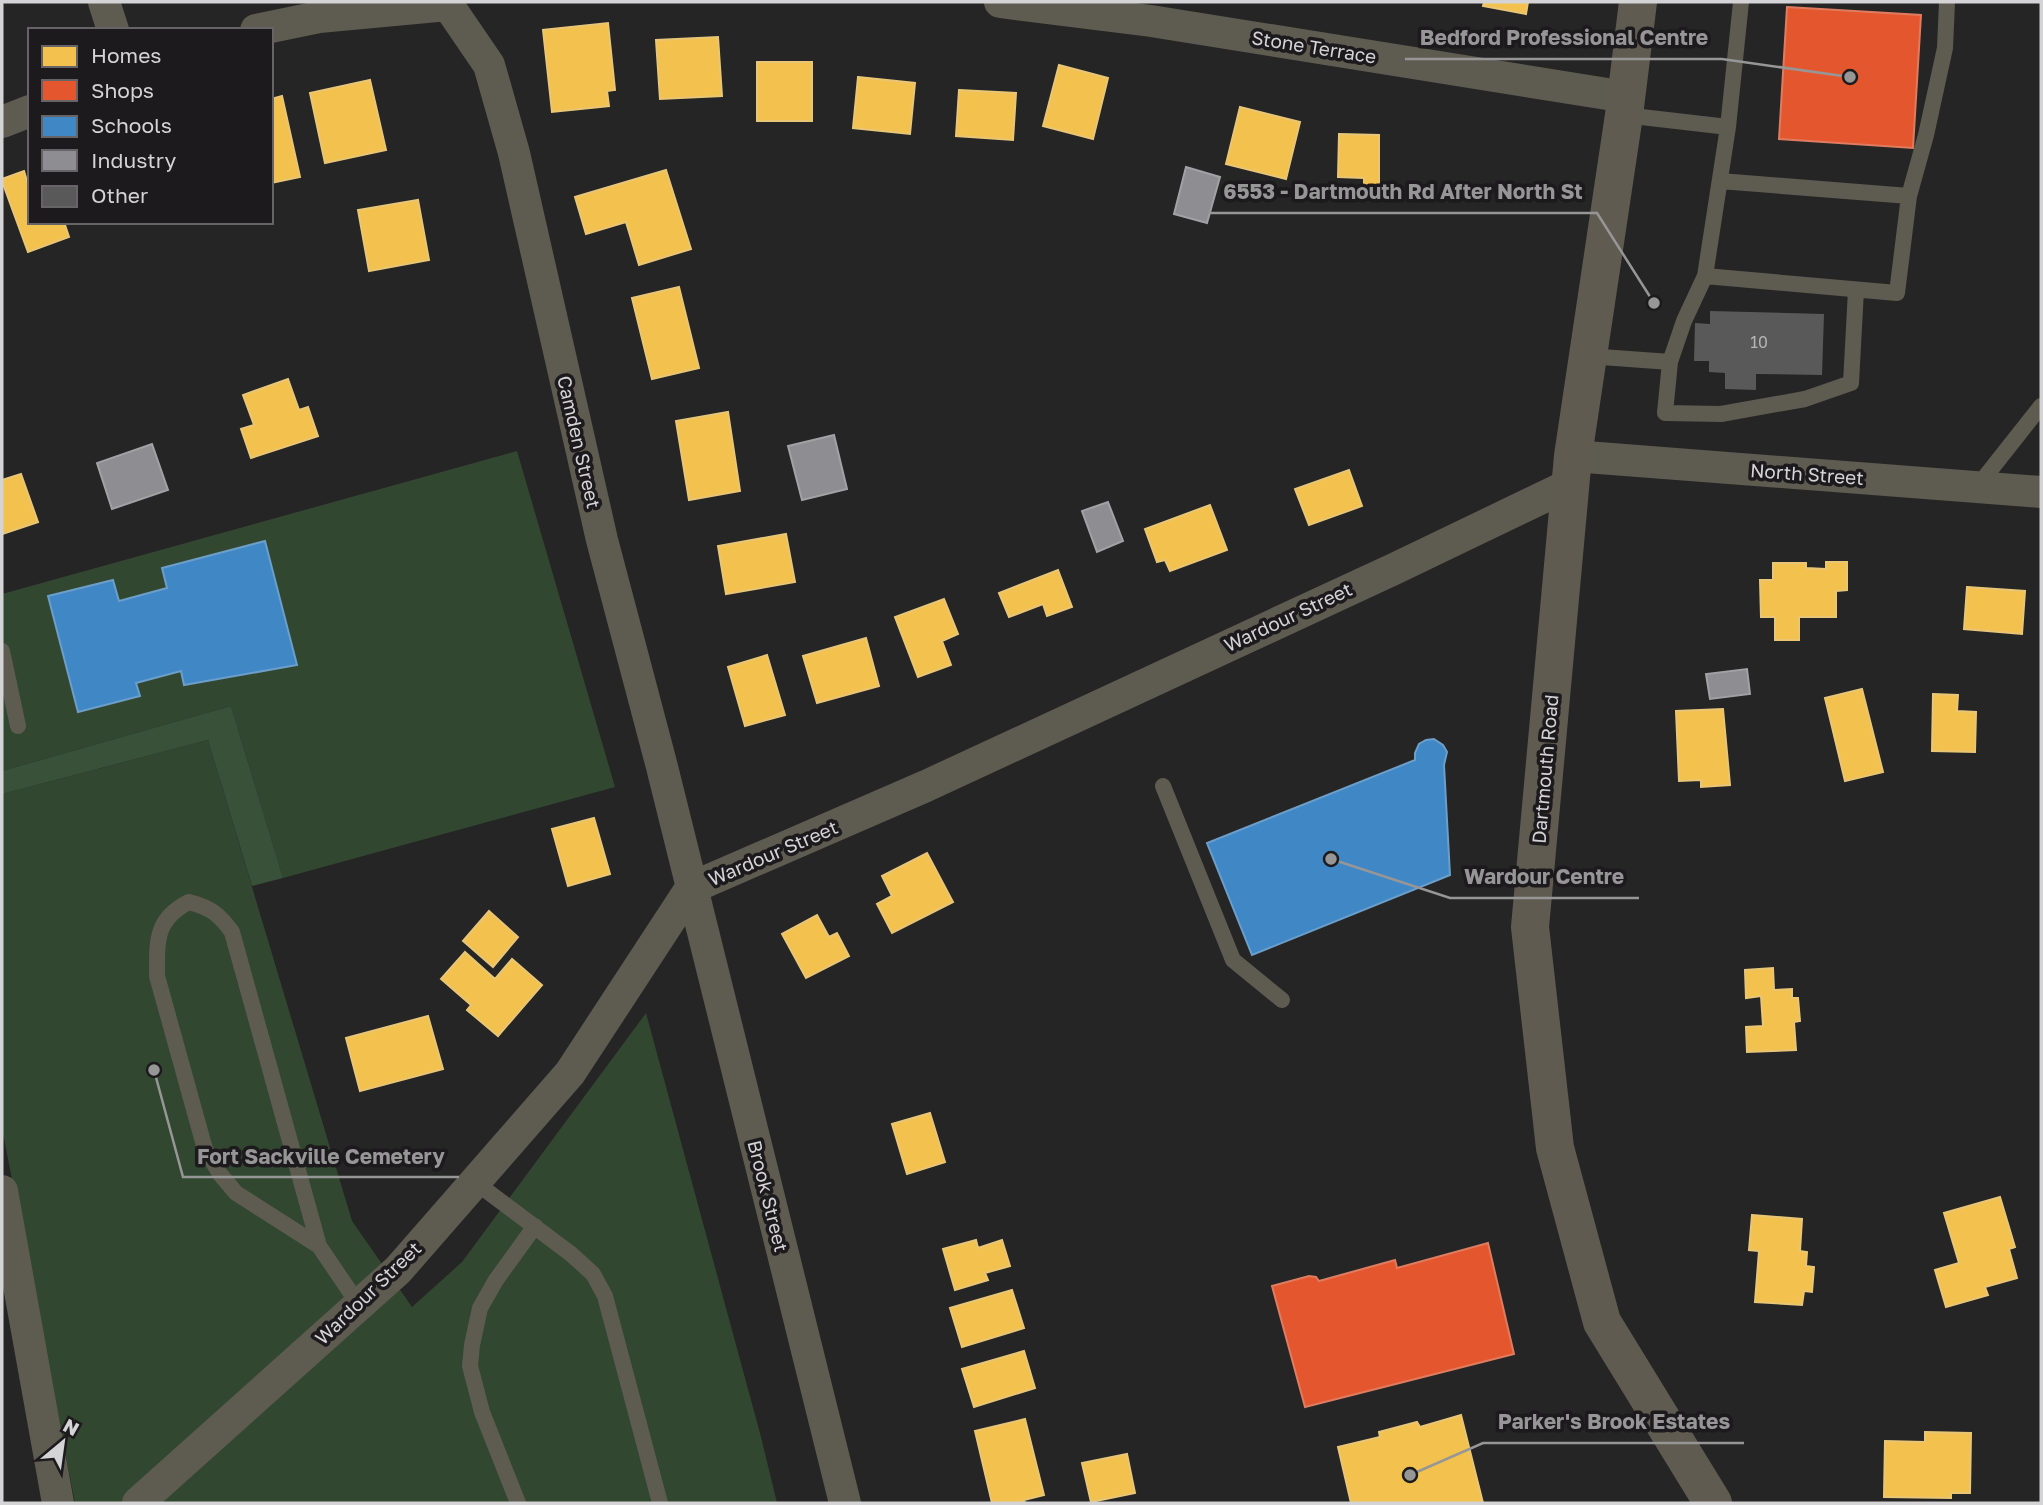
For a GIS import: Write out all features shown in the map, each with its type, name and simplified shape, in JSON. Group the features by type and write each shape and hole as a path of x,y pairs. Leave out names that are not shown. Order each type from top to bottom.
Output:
{"main road":[{"name":"Dartmouth Road","path":"1638,2 1572,470 1530,926 1555,1148 1602,1322 1713,1503"}],"street":[{"path":"104,2 112,28"},
{"name":"Stone Terrace","path":"1000,2 1151,21 1625,106"},
{"name":"Camden Street","path":"318,10 448,5 489,65 514,153 602,540 691,888"},
{"path":"262,28 318,10"},
{"path":"2,122 28,112"},
{"name":"Wardour Street","path":"138,1503 398,1270 570,1073 691,888 926,786 1394,569 1572,470"},
{"name":"North Street","path":"1572,470 2041,492"},
{"name":"Brook Street","path":"691,888 845,1503"},
{"path":"2,1191 58,1503"}],"lane":[{"path":"1741,2 1728,127 1705,276 1684,321 1670,362 1665,413 1721,414 1805,399 1851,383 1856,290"},
{"path":"1705,276 1897,293 1909,196 1926,135 1945,48 1947,2"},
{"path":"1625,106 1728,127"},
{"path":"1720,181 1909,196"},
{"path":"1588,356 1670,362"},
{"path":"1978,487 2041,406"},
{"path":"2,651 18,726"},
{"path":"1163,786 1233,960 1282,1000"},
{"path":"319,1246 236,1193 219,1174 205,1149 157,976 157,947 162,927 175,909 189,902 205,906 220,915 232,932 319,1246 359,1305"},
{"path":"475,1182 571,1254 593,1274 605,1296 660,1503"},
{"path":"518,1503 482,1412 470,1366 480,1308 496,1280 535,1226"}],"green space":[{"path":"517,451 615,787 283,878 231,706 2,771 2,594"},
{"path":"231,706 283,878 252,886 208,740 2,794 2,771"},
{"path":"208,740 352,1221 412,1307 462,1262 646,1013 777,1503 75,1503 2,1128 2,794"}],"building: Homes":[{"path":"1484,2 1528,2 1526,14 1483,6"},
{"path":"608,23 615,90 607,91 609,106 552,112 543,30"},
{"path":"718,37 722,96 660,99 656,40"},
{"path":"757,62 812,62 812,121 757,121"},
{"path":"1059,65 1108,78 1093,139 1043,126"},
{"path":"858,77 915,83 910,134 853,128"},
{"path":"370,80 386,150 325,163 310,93"},
{"path":"959,90 1016,93 1013,140 956,136"},
{"path":"282,96 300,177 273,183 273,98"},
{"path":"1240,107 1300,122 1286,179 1226,164"},
{"path":"1339,134 1379,135 1379,190 1364,190 1364,178 1338,177"},
{"path":"666,170 691,249 639,265 626,222 586,234 575,197"},
{"path":"24,171 28,181 28,224 65,224 69,237 28,252 2,179"},
{"path":"418,200 429,260 369,271 358,210"},
{"path":"679,287 699,368 652,379 632,298"},
{"path":"288,379 299,410 308,407 318,436 251,458 241,429 254,425 243,395"},
{"path":"728,412 740,491 689,500 676,421"},
{"path":"1349,470 1362,506 1309,525 1295,489"},
{"path":"21,474 38,522 2,534 2,480"},
{"path":"1210,505 1227,550 1170,571 1165,560 1157,562 1145,529"},
{"path":"786,534 795,582 726,594 718,546"},
{"path":"1826,562 1847,562 1847,590 1836,591 1836,617 1799,617 1799,640 1775,640 1775,617 1761,617 1760,580 1773,580 1773,563 1806,563 1806,568 1826,569"},
{"path":"1058,570 1072,607 1047,616 1043,604 1009,617 999,593"},
{"path":"1967,587 2025,591 2022,634 1964,629"},
{"path":"944,599 958,634 942,641 951,665 918,677 895,617"},
{"path":"866,638 879,686 817,703 803,656"},
{"path":"767,655 785,715 745,726 728,667"},
{"path":"1862,689 1883,772 1845,781 1825,698"},
{"path":"1933,694 1958,695 1957,711 1976,712 1975,752 1932,751"},
{"path":"1723,709 1730,785 1701,787 1701,780 1679,781 1676,711"},
{"path":"594,818 610,874 568,886 552,829"},
{"path":"927,853 953,902 892,933 877,904 892,896 882,876"},
{"path":"489,911 518,937 493,967 463,941"},
{"path":"817,915 829,937 837,933 849,956 806,978 782,934"},
{"path":"465,952 495,979 512,959 542,985 498,1036 467,1010 471,1005 441,979"},
{"path":"1773,968 1774,990 1792,989 1792,998 1798,998 1800,1021 1794,1022 1796,1050 1747,1052 1746,1027 1763,1026 1761,996 1746,998 1745,970"},
{"path":"428,1016 443,1069 360,1091 346,1038"},
{"path":"930,1113 945,1162 907,1174 892,1124"},
{"path":"2000,1197 2015,1247 2009,1249 2017,1278 1985,1287 1988,1295 1946,1307 1935,1270 1959,1263 1944,1213"},
{"path":"1752,1215 1802,1219 1800,1251 1807,1252 1806,1266 1814,1267 1812,1292 1804,1291 1802,1305 1755,1302 1759,1251 1749,1250"},
{"path":"976,1240 978,1248 1002,1240 1010,1266 985,1273 988,1280 955,1290 943,1249"},
{"path":"1012,1290 1024,1328 962,1347 950,1308"},
{"path":"1024,1351 1035,1388 974,1407 962,1369"},
{"path":"1461,1415 1483,1503 1351,1503 1338,1447 1380,1437 1379,1432 1417,1422 1420,1427"},
{"path":"1025,1419 1044,1495 1024,1500 1025,1503 992,1503 975,1431"},
{"path":"1925,1432 1971,1433 1970,1493 1951,1493 1951,1498 1884,1497 1885,1441 1925,1442"},
{"path":"1127,1454 1135,1493 1091,1502 1082,1463"}],"building: Shops":[{"path":"1787,7 1921,15 1913,148 1779,139"},
{"path":"1488,1243 1514,1354 1305,1407 1272,1286 1309,1276 1316,1277 1319,1281 1395,1260 1397,1268"}],"building: Schools":[{"path":"265,541 297,665 184,685 181,671 136,683 140,696 78,712 48,596 113,580 119,601 167,588 162,568"},
{"path":"1434,739 1443,745 1447,752 1444,765 1450,875 1252,955 1207,843 1415,760 1419,744"}],"building: Industry":[{"path":"1186,167 1220,177 1207,223 1174,214"},
{"path":"834,435 847,489 802,500 788,446"},
{"path":"152,444 168,490 112,509 97,463"},
{"path":"1108,502 1123,541 1097,552 1082,511"},
{"path":"1747,669 1750,694 1710,699 1706,674"}],"building: Other":[{"path":"1710,311 1824,314 1822,375 1756,374 1756,390 1725,389 1725,373 1709,372 1709,361 1694,361 1695,323 1710,324"}],"place":[{"name":"Bedford Professional Centre","path":"1850,77"},
{"name":"6553 - Dartmouth Rd After North St","path":"1654,303"},
{"name":"Wardour Centre","path":"1331,859"},
{"name":"Fort Sackville Cemetery","path":"154,1070"},
{"name":"Parker's Brook Estates","path":"1410,1475"}]}
